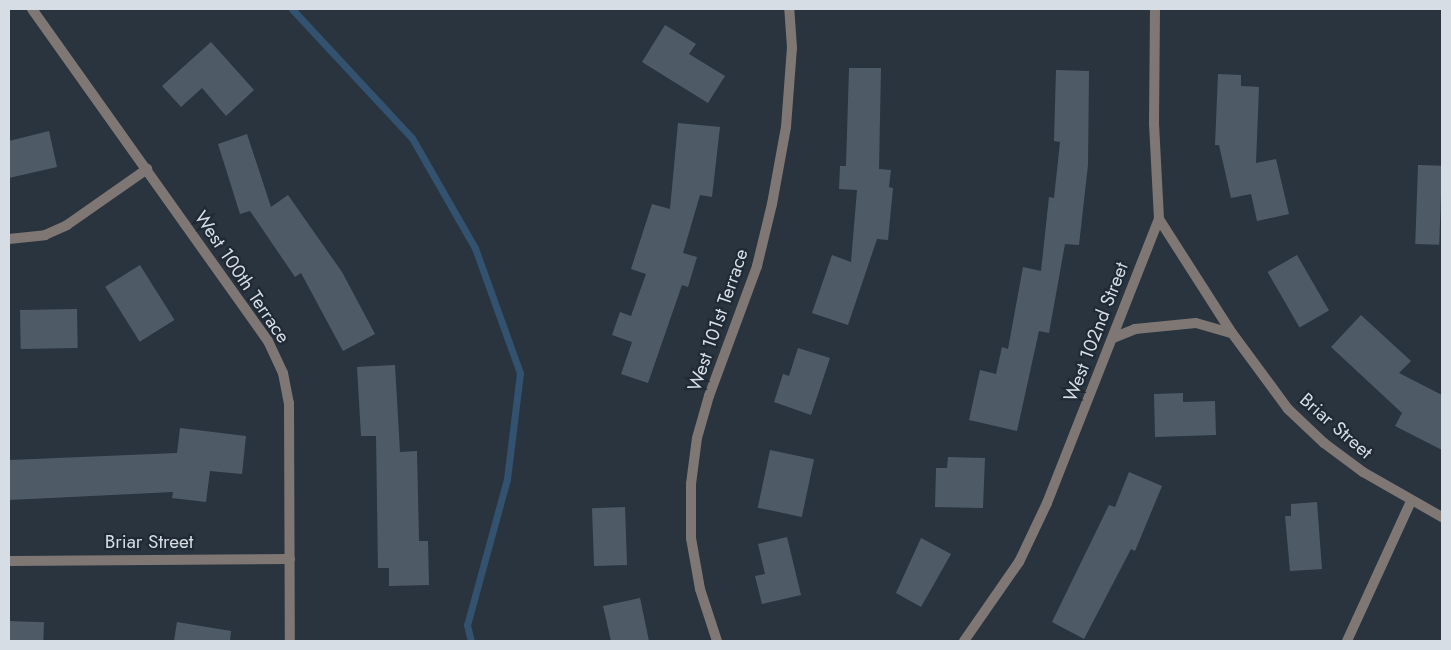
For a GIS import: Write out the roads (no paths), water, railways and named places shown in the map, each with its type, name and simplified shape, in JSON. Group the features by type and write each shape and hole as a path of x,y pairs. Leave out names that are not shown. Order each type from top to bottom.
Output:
{"street":[{"name":"West 100th Terrace","path":"32,9 268,341 283,372 289,403 290,641"},
{"name":"West 101st Terrace","path":"717,641 700,589 691,538 691,484 697,438 709,396 745,302 772,204 786,127 792,48 789,9"},
{"name":"West 102nd Street","path":"964,641 991,608 1023,553 1070,448 1159,219 1154,124 1155,9"},
{"path":"9,239 45,236 67,225 147,169"},
{"name":"Briar Street","path":"1159,219 1232,333 1288,408 1324,443 1411,501 1442,517"},
{"path":"1113,338 1135,329 1196,323 1232,333"},
{"path":"1347,641 1411,501"},
{"name":"Briar Street","path":"9,560 290,559"}],"waterway":[{"path":"292,9 412,138 475,248 520,373 507,479 467,625 471,641"}]}
